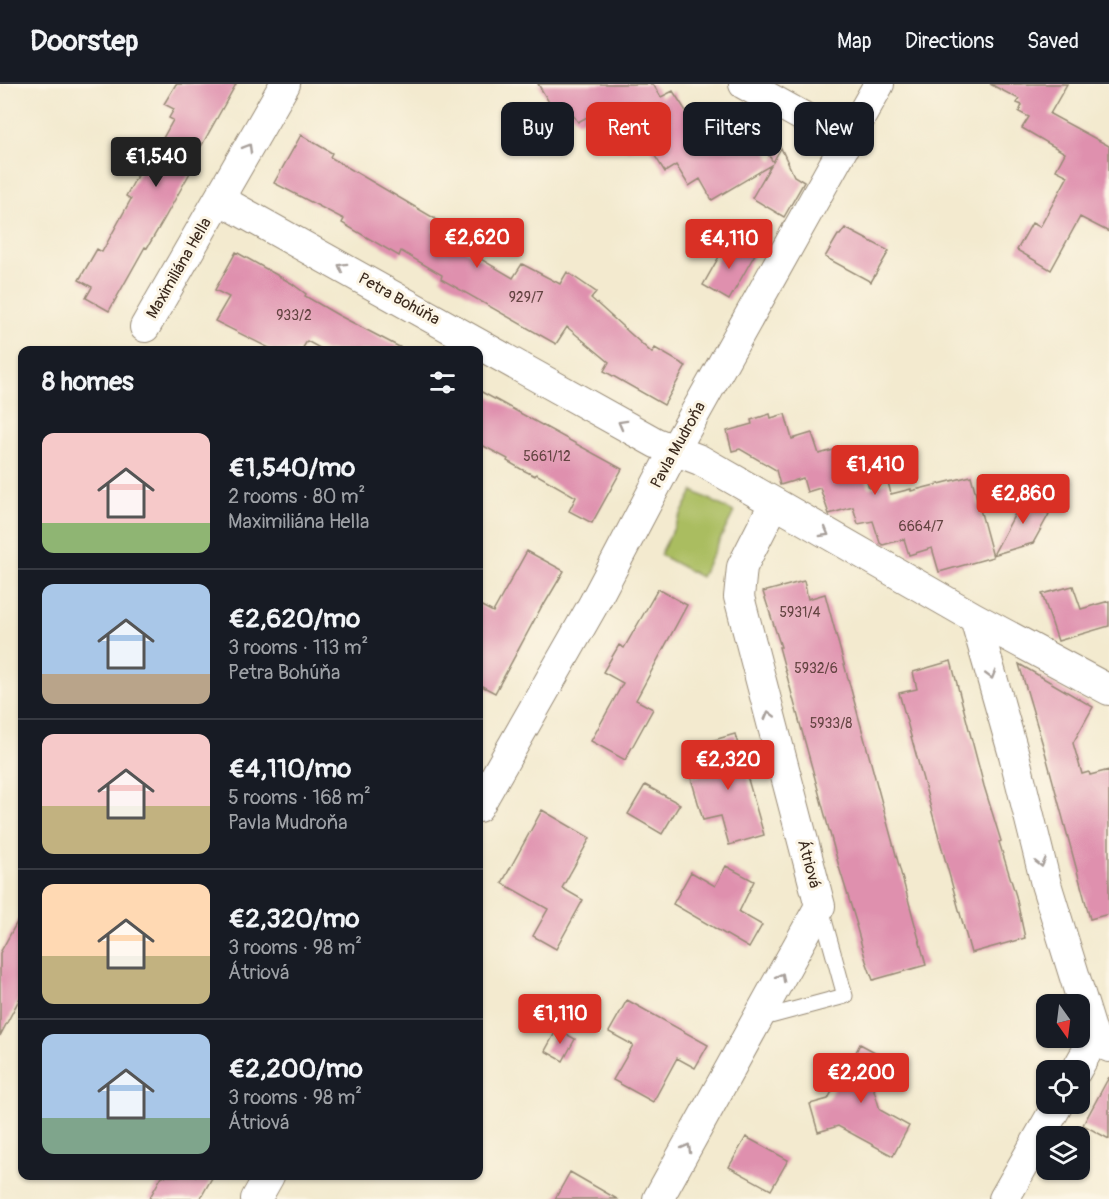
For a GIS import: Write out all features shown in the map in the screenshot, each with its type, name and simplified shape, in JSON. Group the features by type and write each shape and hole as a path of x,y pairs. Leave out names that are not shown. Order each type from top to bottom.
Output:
{"street":[{"name":"Maximiliána Hella","path":"145,327 285,84"},
{"path":"744,84 794,111"},
{"name":"Pavla Mudroňa","path":"869,102 879,84"},
{"name":"Pavla Mudroňa","path":"483,798 593,605 675,449 840,156"},
{"name":"Petra Bohúňa","path":"219,199 482,346"},
{"name":"Petra Bohúňa","path":"483,346 656,443 675,449"},
{"path":"675,449 700,460 975,618 1109,690"},
{"name":"Átriová","path":"658,1199 820,906 739,597 742,567 774,504"},
{"path":"975,618 1014,755 1046,884 1102,1043 1086,1060"},
{"path":"1004,1199 1052,1114"},
{"path":"256,1199 267,1180"}],"lane":[{"path":"759,1019 845,996 820,906"}],"green space":[{"path":"693,491 734,512 701,577 660,555"}],"building":[{"path":"176,84 236,84 163,221 147,248 145,247 109,311 86,298 92,287 79,280 97,249 102,252 131,199 126,196 148,156 152,158 173,120 169,118 174,109 164,104"},
{"path":"538,84 653,84 661,97 673,91 683,106 683,156 769,156 773,162 776,156 782,156 782,150 794,176 804,182 784,217 752,198 771,165 712,200 700,179 689,186 676,165 665,172 655,156 671,156 671,102 586,102 586,118 578,122 574,116 574,102 549,102"},
{"path":"990,84 1067,84 1050,114 1109,146 1109,232 1080,217 1051,270 1017,250 1032,223 1040,227 1068,176 1056,170 1065,153 1022,128 1029,117 1019,112 1022,105 1017,103 1019,99"},
{"path":"301,135 332,153 330,157 439,221 433,231 513,278 522,264 560,284 567,272 596,292 591,298 652,353 655,348 686,366 664,405 604,371 609,362 567,327 556,344 441,279 442,275 401,251 399,256 342,223 344,219 274,183"},
{"path":"845,228 889,251 871,282 825,257"},
{"path":"729,239 755,254 729,300 703,285"},
{"path":"236,252 291,283 306,294 305,296 397,346 316,346 307,341 304,346 265,346 215,321 229,297 215,290"},
{"path":"483,393 622,469 592,523 569,511 576,497 536,474 535,476 521,469 507,461 508,459 483,446"},
{"path":"770,414 771,418 785,414 792,439 812,433 819,454 837,449 844,473 863,468 869,488 888,482 891,494 971,476 993,557 939,572 932,548 909,555 904,539 883,545 880,543 873,521 858,524 853,507 829,514 820,488 807,492 803,478 780,485 776,470 740,449 732,451 727,431 752,424 751,420"},
{"path":"1030,486 1036,506 1049,514 1033,543 993,555"},
{"path":"527,551 564,571 543,604 495,693 483,687 483,607 493,612"},
{"path":"804,581 808,599 825,594 926,965 873,980 840,870 779,647 781,647 763,592"},
{"path":"1073,586 1081,609 1109,601 1109,626 1058,641 1042,594"},
{"path":"658,589 687,605 636,700 653,709 625,760 591,741 623,683 603,672 619,645 624,648"},
{"path":"951,661 1001,841 999,842 1016,896 1025,938 971,953 899,693 917,689 913,672"},
{"path":"1019,664 1093,707 1073,743 1082,774 1089,772 1090,775 1109,770 1109,914 1090,919"},
{"path":"735,734 764,835 729,845 721,816 703,820 691,778 709,773 700,744"},
{"path":"645,785 680,804 662,834 628,814"},
{"path":"542,810 590,838 562,888 583,900 556,949 533,936 548,909 502,883"},
{"path":"726,866 754,881 739,912 762,925 749,948 673,904 691,872 715,886"},
{"path":"18,920 18,1002 0,1036 0,953"},
{"path":"627,1000 708,1045 695,1068 677,1058 653,1102 613,1080 633,1045 609,1032"},
{"path":"557,1029 575,1039 563,1061 545,1051"},
{"path":"860,1044 890,1060 874,1090 880,1110 909,1126 893,1156 838,1126 818,1132 810,1104 828,1099 844,1068 847,1070"},
{"path":"1109,1077 1109,1139 1090,1129 1090,1126 1083,1125"},
{"path":"746,1137 788,1160 771,1190 729,1167"},
{"path":"570,1172 617,1199 555,1199"},
{"path":"160,1180 211,1180 200,1199 149,1199"}]}
